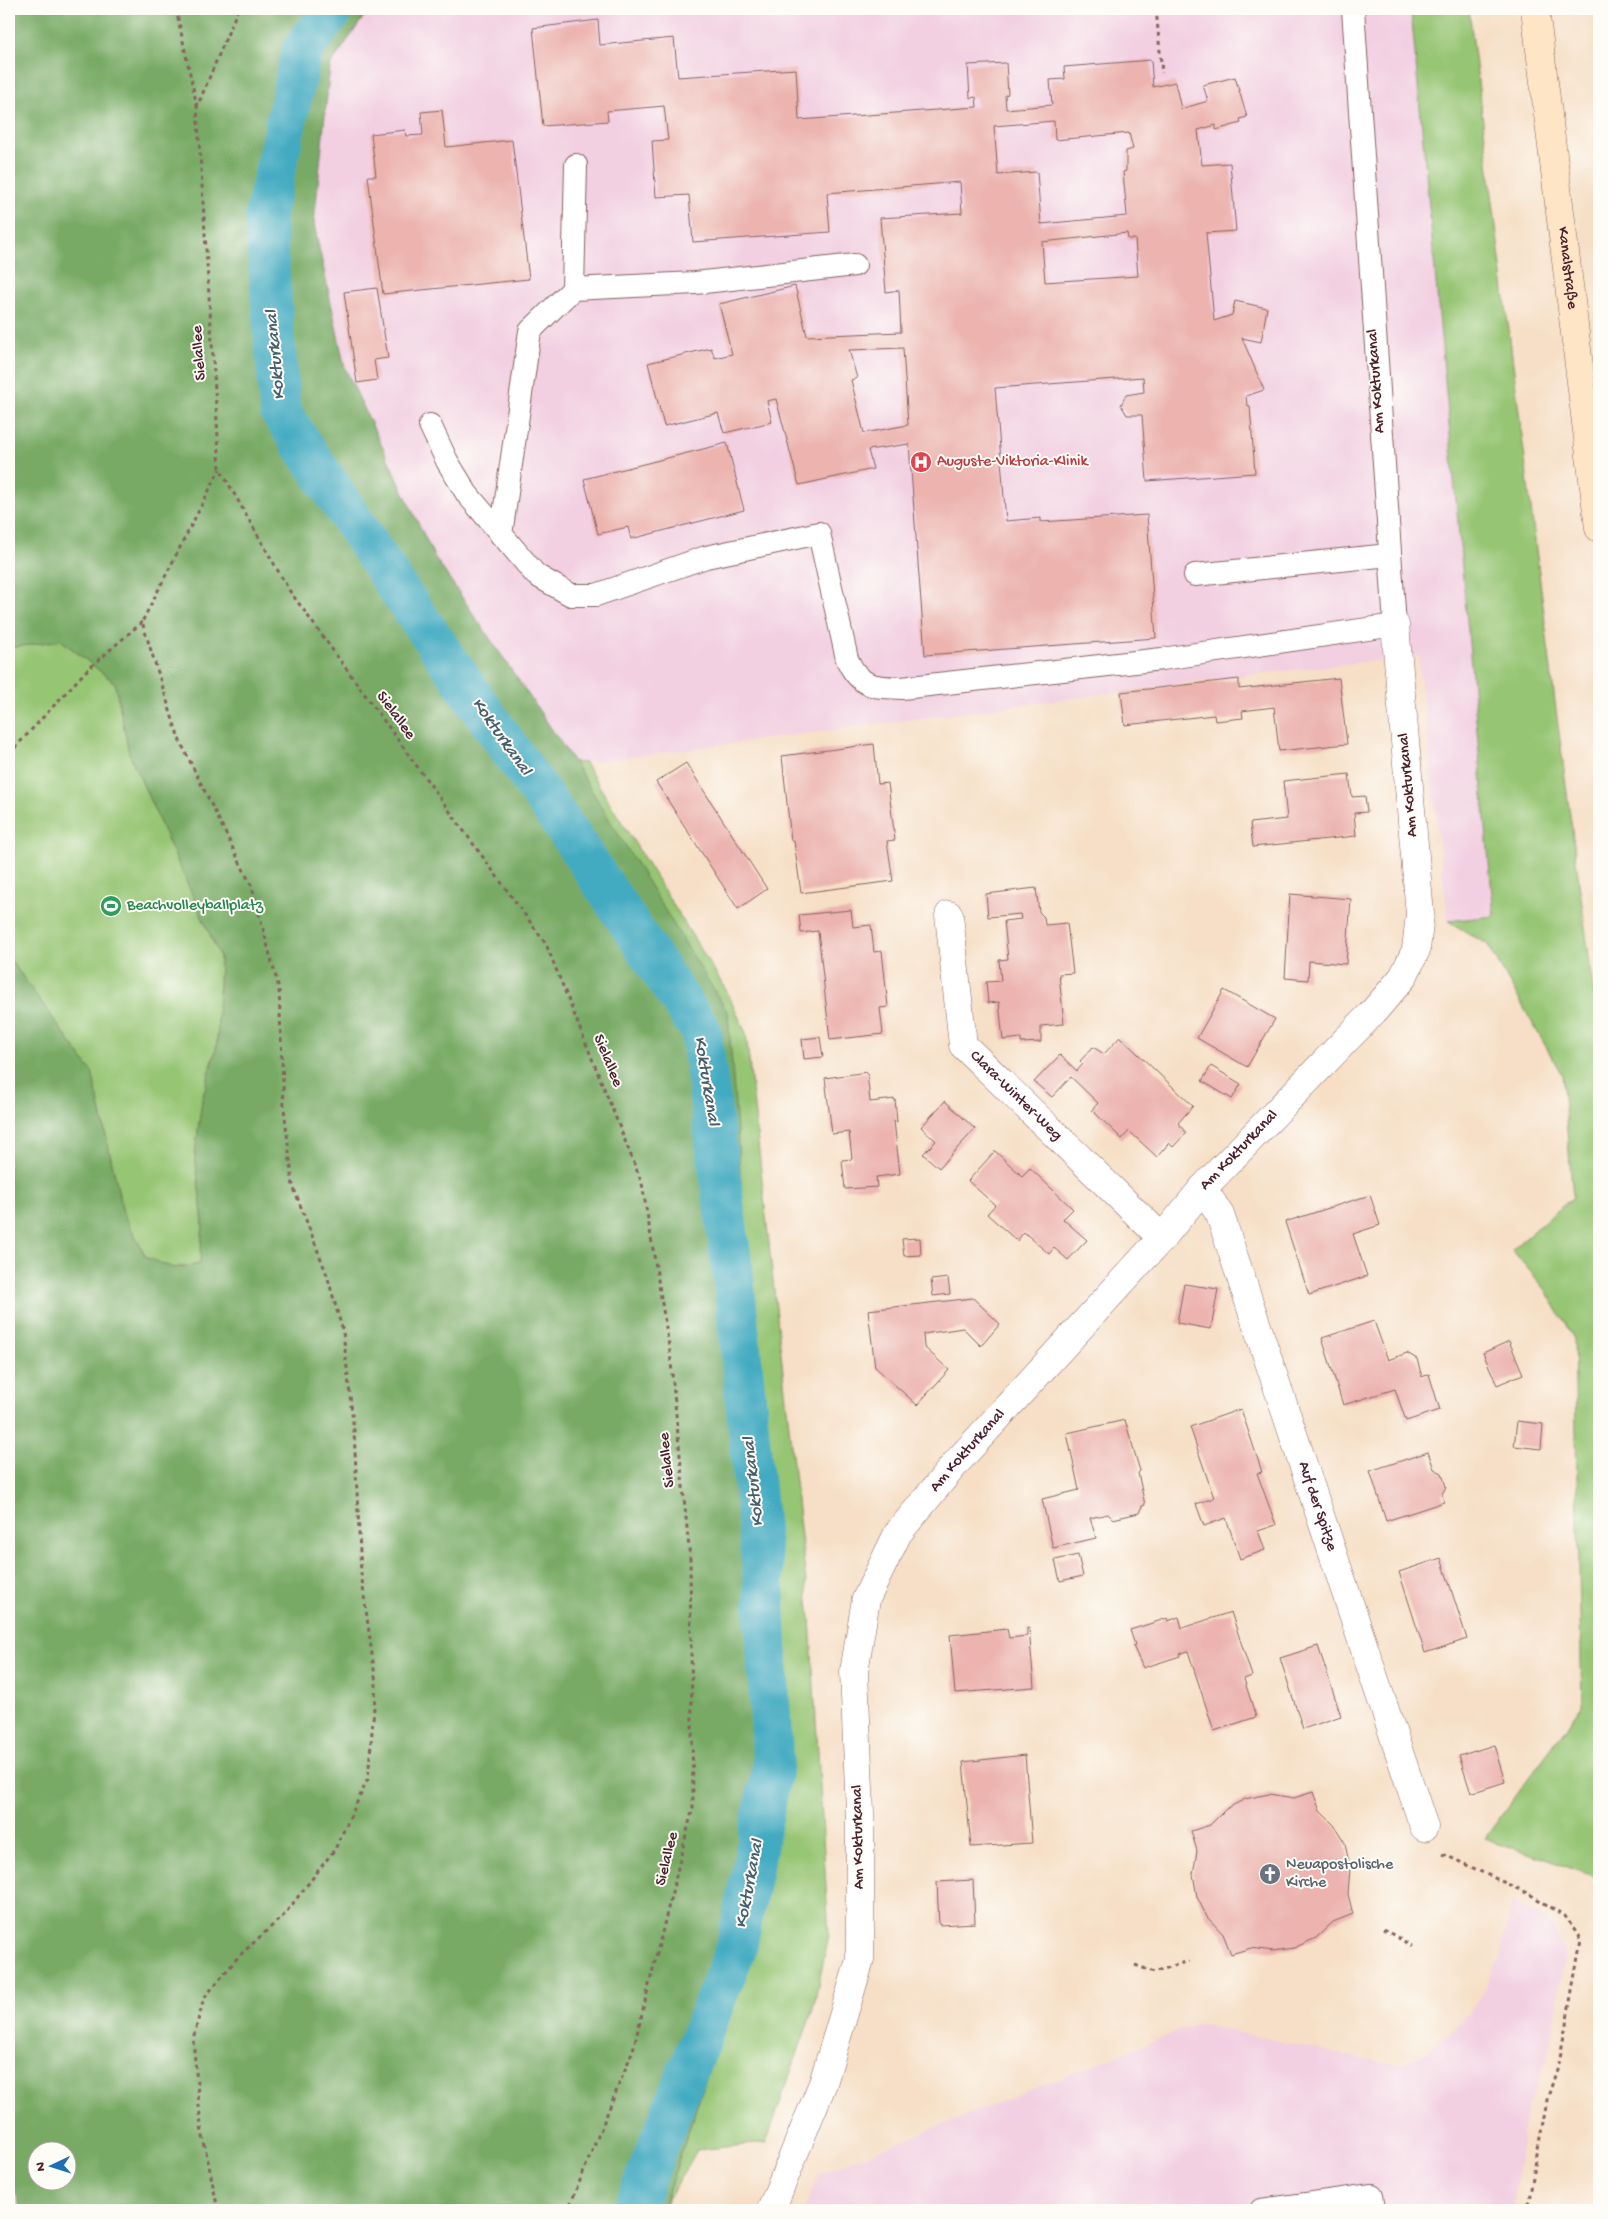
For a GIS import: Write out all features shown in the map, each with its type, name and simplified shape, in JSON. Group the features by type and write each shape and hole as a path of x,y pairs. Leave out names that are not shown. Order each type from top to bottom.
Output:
{"main road":[{"name":"Kanalstraße","path":"1534,9 1599,528"}],"street":[{"name":"Am Kokturkanal","path":"771,2210 823,2083 860,1960 860,1812 854,1672 866,1598 898,1533 956,1463 1162,1238 1203,1188 1374,1011 1403,977 1416,950 1420,914 1395,625"},
{"name":"Clara-Winter-Weg","path":"950,915 963,1045 1162,1238"},
{"name":"Auf der Spitze","path":"1203,1188 1220,1214 1424,1827"}],"lane":[{"name":"Am Kokturkanal","path":"1354,9 1395,625"},
{"path":"573,289 576,165"},
{"path":"501,535 530,331 573,289 696,283 855,266"},
{"path":"430,425 447,461 467,494 501,535 536,575 571,595 596,595 706,557 819,533 847,659 858,676 874,687 902,688 1162,659 1395,625"},
{"path":"1195,575 1389,556"},
{"path":"1261,2210 1372,2195 1374,2210"}],"path":[{"path":"176,9 197,107"},
{"name":"Sielallee","path":"238,9 197,107 220,469 289,590 546,944 642,1183 670,1352 690,1559 694,1806 634,2050 568,2210"},
{"path":"1156,9 1162,74"},
{"path":"9,754 86,671 142,622 220,469"},
{"path":"142,622 180,739 252,887 279,989 284,1108 293,1186 327,1275 343,1332 354,1432 362,1573 376,1684 368,1779 335,1849 284,1915 239,1956 204,1998 193,2039 201,2127 218,2210"},
{"path":"1424,1827 1443,1854 1531,1895 1565,1916 1581,1940 1558,2063 1547,2100 1528,2210"},
{"path":"1383,1929 1412,1946"},
{"path":"1135,1965 1154,1972 1189,1961"}],"shaded area":[{"name":"Auguste-Viktoria-Klinik","path":"369,9 1411,9 1494,916 1448,921 1418,656 1238,676 585,763 574,762 434,556 345,368 314,224 330,66"},
{"path":"1512,1901 1553,1925 1565,1955 1547,2063 1527,2107 1513,2210 804,2210 820,2173 1197,2024 1369,2060 1401,2064 1428,2052 1460,2023 1484,1991 1500,1956"}],"green space":[{"path":"9,9 369,9 330,66 314,224 345,368 434,556 574,762 728,1013 771,1576 782,1765 748,1953 662,2210 21,2210 9,2171 9,958 92,1072 123,1213 146,1257 173,1268 200,1264 203,1222 195,1155 202,1100 217,1045 220,957 129,753 115,683 61,640 9,648"},
{"path":"1411,9 1469,9 1557,718 1597,1017 1599,1043 1599,1878 1485,1838 1582,1706 1574,1339 1545,1289 1512,1250 1573,1197 1562,1075 1488,945 1448,921 1494,916"},
{"path":"61,640 115,683 129,753 220,957 217,1045 202,1100 195,1155 203,1222 200,1264 173,1268 146,1257 123,1213 92,1072 9,958 9,648"},
{"path":"574,762 585,763 726,990 746,1033 810,1619 829,1936 813,2009 766,2143 696,2150 662,2210 748,1953 782,1765 771,1576 747,1280"}],"building":[{"path":"598,20 600,45 674,38 678,77 796,69 799,120 977,107 976,97 970,98 968,65 1006,63 1008,94 1005,95 1006,109 1052,105 1050,80 1065,79 1064,67 1151,60 1153,87 1175,82 1181,109 1208,101 1203,85 1235,77 1247,117 1240,119 1241,123 1216,130 1216,125 1198,130 1202,165 1230,163 1236,231 1206,233 1214,321 1232,315 1235,301 1267,308 1261,342 1242,338 1264,390 1246,396 1247,405 1250,406 1255,473 1147,481 1142,415 1127,415 1121,405 1126,395 1144,392 1143,377 995,388 1006,521 1041,518 1041,522 1147,515 1156,638 925,655 909,444 868,450 873,469 799,485 776,399 767,401 772,422 724,433 718,413 664,426 648,363 711,348 715,358 732,354 719,304 795,286 807,336 901,332 899,290 886,292 880,218 962,213 960,182 827,193 830,232 693,242 689,195 656,197 652,141 668,140 664,106 607,111 608,121 543,126 533,28","holes":["1054,121 1055,140 1129,133 1133,149 1126,151 1126,171 1123,172 1127,216 1041,224 1037,172 998,175 994,126","1127,233 1128,239 1135,239 1138,276 1045,282 1042,242","903,348 908,425 864,433 851,380 857,378 849,350"]},
{"path":"442,110 446,147 512,140 529,279 383,294 368,176 376,176 371,134 405,130 406,136 423,135 421,112"},
{"path":"377,288 388,358 374,360 377,380 357,383 344,292"},
{"path":"727,443 744,510 631,539 628,527 598,534 584,479"},
{"path":"1339,678 1347,744 1279,751 1274,707 1242,711 1243,718 1215,721 1214,715 1125,725 1121,692 1239,679 1239,689"},
{"path":"874,744 878,784 888,783 895,840 887,841 893,881 801,893 794,841 791,841 782,756"},
{"path":"686,763 767,889 738,909 656,782"},
{"path":"1349,774 1352,797 1365,796 1367,812 1354,813 1356,836 1253,847 1250,823 1287,819 1283,781"},
{"path":"1036,888 1039,912 1044,917 1045,925 1067,923 1073,973 1059,974 1064,1024 1041,1026 1041,1042 1021,1043 1021,1038 1003,1040 999,1002 988,1003 986,982 1001,981 999,960 1008,959 1004,921 1021,919 1020,914 988,917 986,894"},
{"path":"1290,894 1351,899 1346,964 1309,961 1308,980 1285,978"},
{"path":"851,910 853,927 871,925 874,952 882,951 888,1007 880,1008 883,1034 830,1040 818,931 801,933 799,915"},
{"path":"1224,990 1275,1019 1247,1067 1197,1038"},
{"path":"820,1037 823,1057 804,1059 802,1039"},
{"path":"1120,1037 1193,1106 1178,1123 1186,1133 1173,1147 1169,1143 1157,1157 1129,1131 1122,1139 1092,1110 1098,1103 1071,1077 1052,1097 1034,1082 1060,1055 1077,1071 1083,1064 1080,1061 1093,1047 1104,1054"},
{"path":"1211,1066 1241,1084 1232,1099 1202,1081"},
{"path":"867,1072 870,1102 895,1099 897,1122 894,1121 900,1174 876,1177 877,1187 845,1189 842,1160 852,1159 849,1132 832,1134 825,1078"},
{"path":"945,1101 975,1129 939,1168 923,1154 936,1141 921,1127"},
{"path":"995,1151 1022,1176 1030,1168 1073,1209 1063,1219 1087,1240 1068,1260 1054,1248 1049,1254 1024,1232 1017,1241 987,1214 995,1205 968,1181"},
{"path":"1370,1195 1380,1225 1353,1234 1367,1276 1309,1295 1285,1222"},
{"path":"920,1238 921,1255 904,1256 902,1239"},
{"path":"948,1278 950,1294 933,1296 931,1280"},
{"path":"1184,1284 1218,1289 1211,1329 1177,1323"},
{"path":"973,1298 1000,1324 981,1346 963,1328 923,1334 924,1347 949,1370 917,1405 875,1367 868,1310"},
{"path":"1374,1321 1388,1360 1407,1353 1417,1359 1422,1377 1429,1374 1440,1410 1406,1421 1395,1389 1343,1405 1322,1338"},
{"path":"1509,1341 1523,1374 1497,1385 1483,1353"},
{"path":"1241,1409 1262,1472 1257,1473 1276,1525 1258,1531 1265,1550 1240,1559 1226,1518 1204,1526 1196,1504 1214,1498 1190,1427"},
{"path":"1125,1420 1140,1471 1138,1473 1145,1505 1142,1506 1139,1513 1113,1519 1108,1514 1090,1518 1096,1538 1053,1548 1042,1499 1079,1490 1067,1433"},
{"path":"1517,1421 1543,1424 1541,1449 1514,1446"},
{"path":"1428,1452 1434,1469 1442,1473 1446,1487 1442,1494 1444,1502 1386,1521 1370,1471"},
{"path":"1078,1555 1083,1576 1060,1581 1055,1560"},
{"path":"1441,1558 1467,1639 1425,1653 1399,1572"},
{"path":"1231,1612 1252,1676 1244,1679 1256,1717 1214,1731 1188,1651 1180,1654 1180,1656 1143,1668 1133,1646 1135,1645 1130,1630 1168,1618 1168,1621 1179,1617 1182,1628"},
{"path":"1027,1628 1029,1628 1034,1687 955,1693 950,1635 1007,1629 1009,1638 1027,1636"},
{"path":"1318,1646 1341,1716 1303,1729 1280,1658"},
{"path":"1494,1745 1505,1782 1471,1793 1459,1756"},
{"path":"1025,1755 1032,1843 971,1847 963,1762"},
{"name":"Neuapostolische Kirche","path":"1313,1792 1320,1811 1334,1825 1345,1843 1350,1868 1348,1894 1353,1914 1333,1922 1316,1938 1294,1948 1273,1951 1251,1948 1231,1954 1223,1934 1207,1917 1197,1897 1193,1874 1197,1851 1191,1831 1210,1825 1226,1809 1245,1799 1269,1794 1294,1798"},
{"path":"973,1880 975,1923 939,1925 937,1882"}],"waterway":[{"name":"Kokturkanal","path":"334,9 302,50 265,217 280,411 396,586 572,838 701,1031 734,1282 763,1575 773,1765 737,1945 633,2210"}],"place":[{"name":"Auguste-Viktoria-Klinik","path":"921,462"},
{"name":"Beachvolleyballplatz","path":"111,906"},
{"name":"Neuapostolische Kirche","path":"1270,1874"}]}
